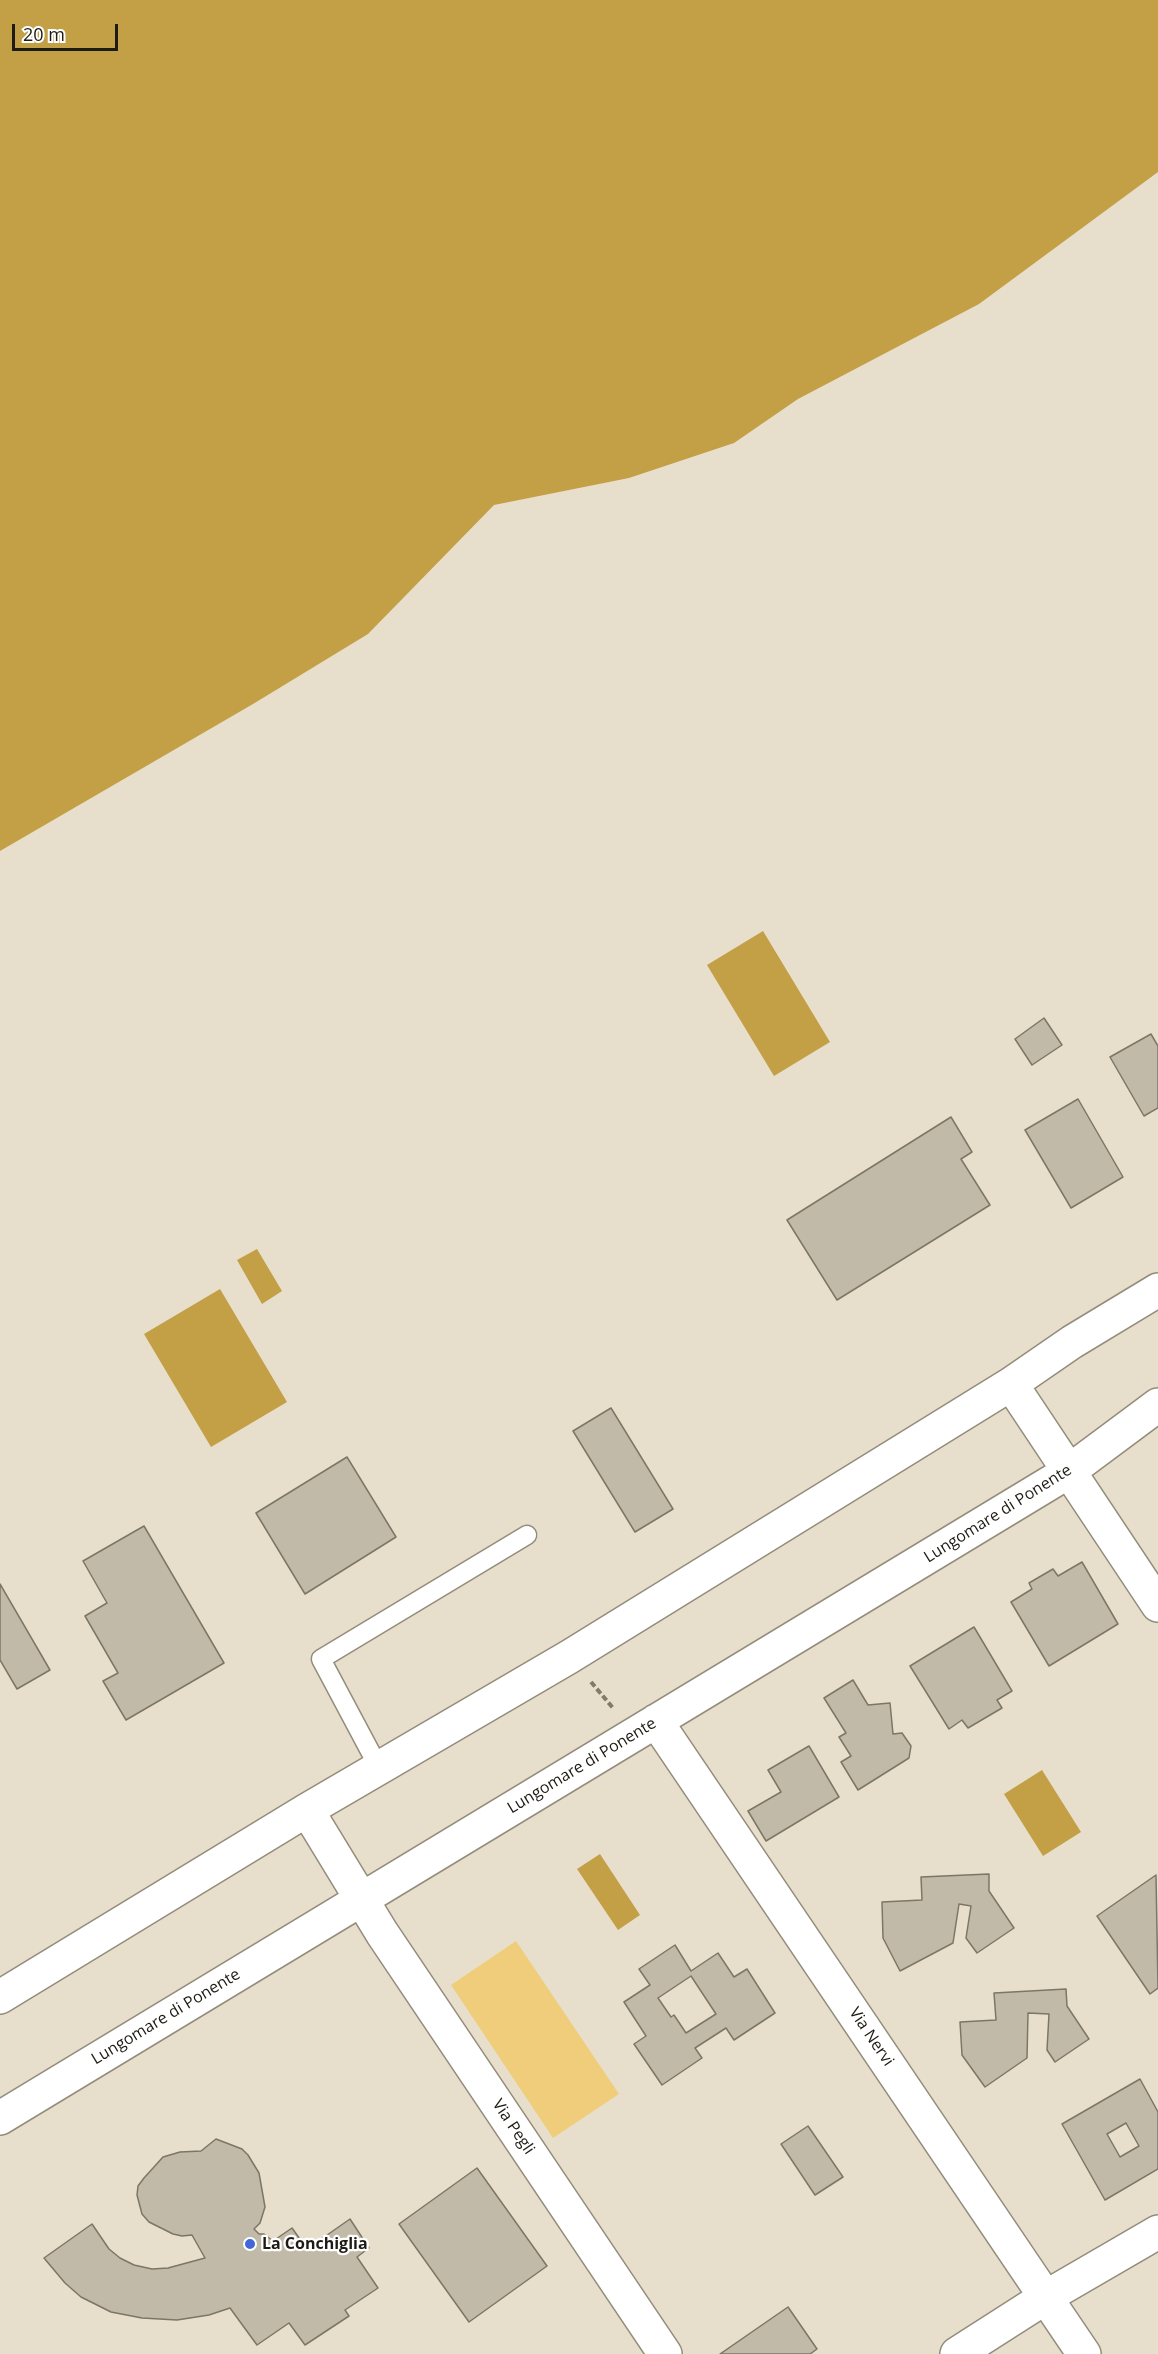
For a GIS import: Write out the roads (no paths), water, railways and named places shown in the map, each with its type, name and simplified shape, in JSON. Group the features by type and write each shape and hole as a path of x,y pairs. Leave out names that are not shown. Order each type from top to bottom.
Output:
{"street":[{"path":"0,1996 307,1810 569,1657 1011,1384 1072,1342 1158,1290"},
{"path":"1011,1384 1158,1605"},
{"name":"Lungomare di Ponente","path":"0,2118 1068,1472 1158,1405"},
{"name":"Via Nervi","path":"646,1728 1084,2354"},
{"name":"Via Pegli","path":"307,1810 361,1900 665,2354"},
{"path":"957,2354 1046,2297 1158,2232"}],"lane":[{"path":"379,1768 321,1659 527,1535"}],"place":[{"name":"La Conchiglia","path":"250,2244"}]}
